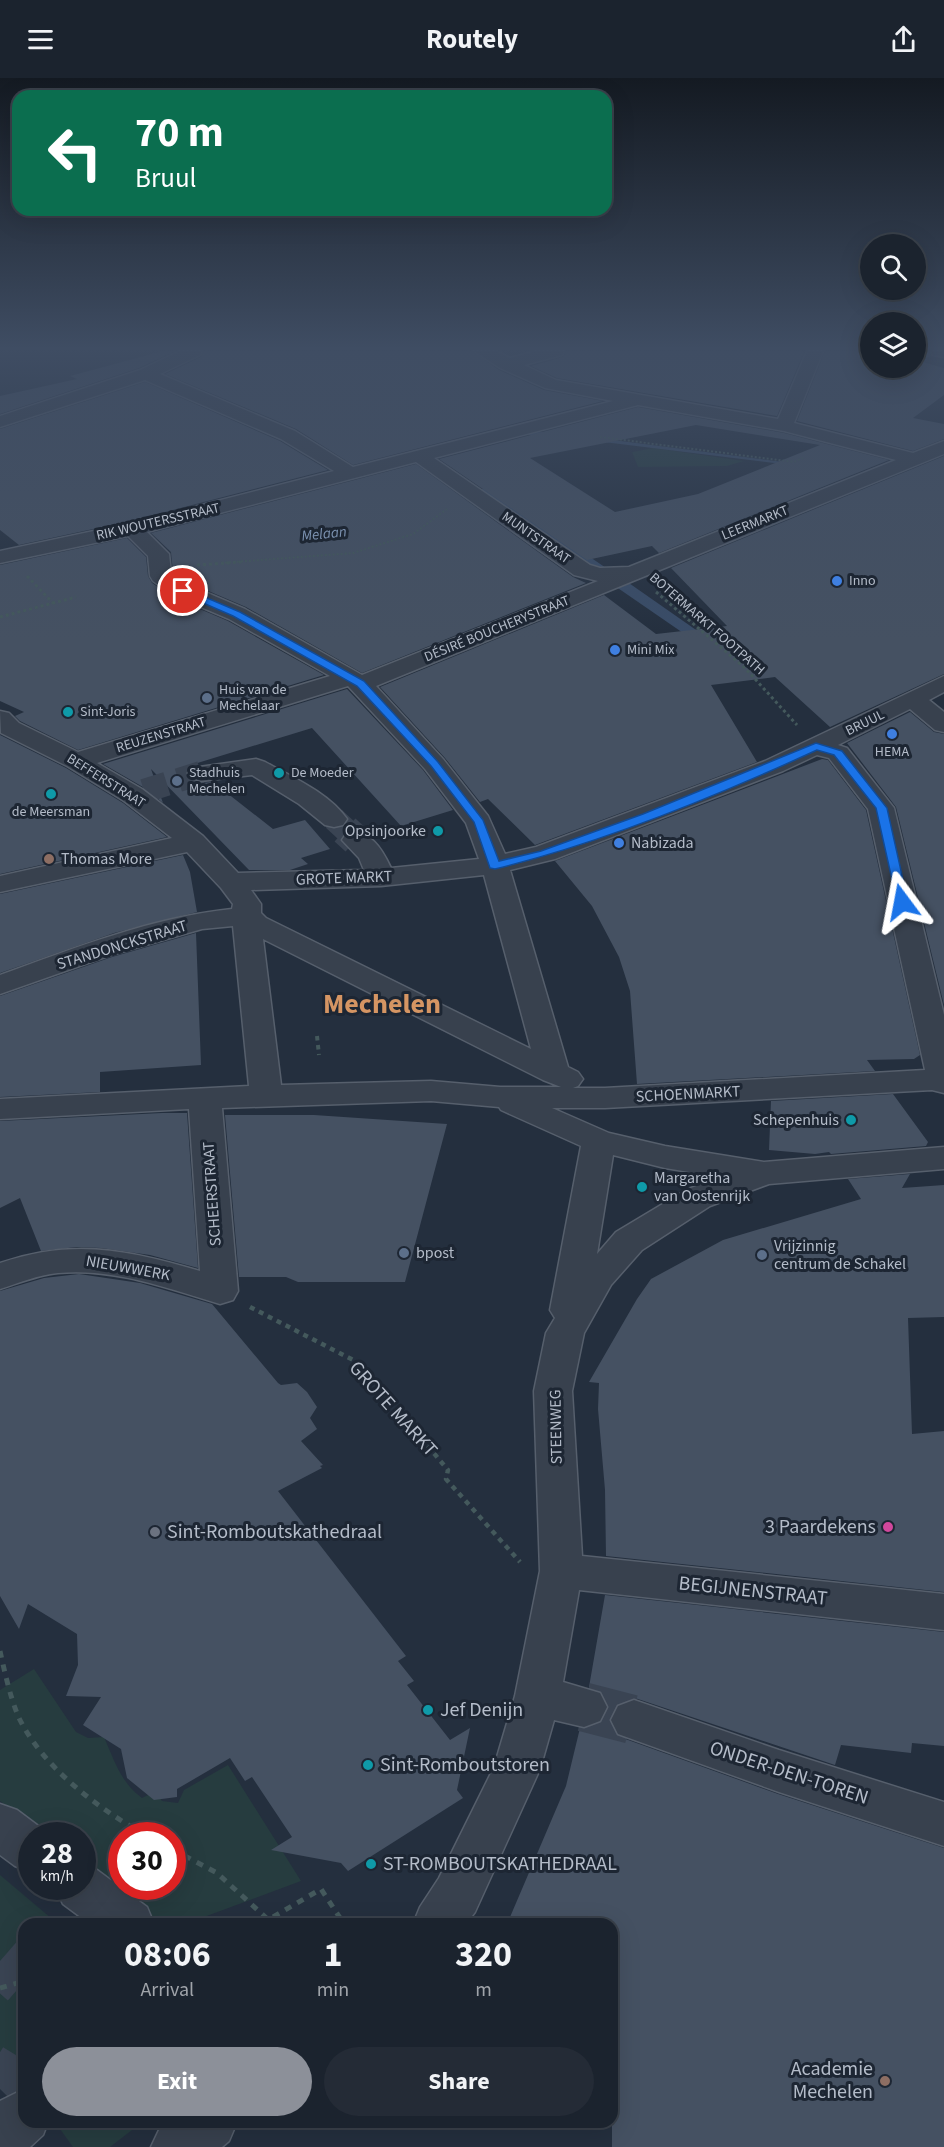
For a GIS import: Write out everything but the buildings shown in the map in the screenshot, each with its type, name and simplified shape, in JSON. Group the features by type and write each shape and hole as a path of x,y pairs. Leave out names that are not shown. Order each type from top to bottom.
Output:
{"street":[{"path":"309,448 352,474"},
{"name":"RIK WOUTERSSTRAAT","path":"0,557 132,529 452,448"},
{"path":"870,448 912,458"},
{"name":"LEERMARKT","path":"632,573 942,448"},
{"name":"MUNTSTRAAT","path":"419,456 582,570 599,575 632,573"},
{"path":"132,529 158,554 161,576 183,591 237,614 355,681 434,764 479,822 505,863 554,1073"},
{"name":"DÉSIRÉ BOUCHERYSTRAAT","path":"355,681 601,588 632,573"},
{"name":"REUZENSTRAAT","path":"76,761 355,681"},
{"name":"BRUUL","path":"505,863 545,853 774,766 944,683"},
{"path":"913,699 944,724"},
{"name":"BEFFERSTRAAT","path":"3,726 139,793 231,882"},
{"path":"816,746 838,753 881,808 944,1080"},
{"path":"201,772 256,768 308,798 334,819"},
{"path":"356,840 371,855 381,879"},
{"path":"0,884 193,843"},
{"name":"GROTE MARKT","path":"231,882 381,879 505,863"},
{"path":"231,882 247,904 246,916 266,1096"},
{"path":"246,916 256,924 604,1098"},
{"name":"STANDONCKSTRAAT","path":"0,985 101,949 200,921 246,916"},
{"name":"SCHOENMARKT","path":"604,1098 944,1080"},
{"path":"0,1109 205,1098 431,1091 500,1097 604,1098"},
{"path":"500,1097 599,1141 565,1333"},
{"name":"SCHEERSTRAAT","path":"205,1098 220,1291"},
{"name":"STEENWEG","path":"599,1141 665,1157 764,1173 944,1158"},
{"name":"STEENWEG","path":"561,1571 553,1391 565,1333 597,1277 629,1240 699,1198 764,1173"},
{"name":"NIEUWWERK","path":"0,1276 16,1269 69,1258 154,1269 220,1291"},
{"path":"442,1918 457,1895 517,1769 538,1696 561,1571"},
{"name":"BEGIJNENSTRAAT","path":"561,1571 944,1612"},
{"path":"538,1696 584,1707"},
{"name":"ONDER-DEN-TOREN","path":"634,1720 779,1772 944,1824"},
{"path":"0,1826 18,1840"},
{"path":"96,1899 121,1918"},
{"path":"0,2137 18,2121"}],"path":[{"path":"681,448 794,462"},
{"path":"160,568 300,559 353,552 413,534 448,508 482,500"},
{"path":"25,573 53,603"},
{"name":"BOTERMARKT FOOTPATH","path":"632,573 745,668 816,746"},
{"path":"0,617 76,597"},
{"path":"317,1036 319,1055"},
{"name":"GROTE MARKT","path":"220,1291 357,1362 448,1470 446,1479 530,1573 561,1571"},
{"path":"0,1651 3,1675 22,1725 68,1780 125,1822"},
{"path":"186,1857 217,1873 267,1918"},
{"path":"277,1918 321,1889 340,1918"},
{"path":"0,1988 18,1983"}],"green space":[{"path":"653,448 744,461 727,466 638,467 632,452"},
{"path":"34,1669 76,1732 88,1738 104,1737 123,1778 142,1798 152,1793 157,1794 162,1801 178,1803 184,1790 228,1765 301,1881 201,1918 155,1918 131,1900 186,1900 186,1822 108,1822 108,1883 96,1874 96,1822 28,1822 0,1801 0,1690"},
{"path":"0,1875 18,1890 18,1900 30,1900 51,1918 18,1918 18,2060 0,2075"},
{"path":"59,2128 135,2128 110,2147 73,2147"}],"water":[{"path":"649,448 672,448 799,464 782,464"},
{"path":"489,488 609,570 589,567 477,490"},
{"path":"626,581 699,632 686,635 612,584"}],"tunnel":[{"path":"144,791 201,773"},
{"path":"334,819 347,831"},
{"path":"345,830 356,840"},
{"path":"584,1707 634,1720"},
{"path":"0,1961 18,1977"},
{"path":"0,2089 18,2070"}],"place":[{"name":"Inno","path":"837,581"},
{"name":"Mini Mix","path":"615,650"},
{"name":"Huis van de Mechelaar","path":"207,698"},
{"name":"Sint-Joris","path":"68,712"},
{"name":"HEMA","path":"892,734"},
{"name":"De Moeder","path":"279,773"},
{"name":"Stadhuis Mechelen","path":"177,781"},
{"name":"de Meersman","path":"51,794"},
{"name":"Opsinjoorke","path":"438,831"},
{"name":"Nabizada","path":"619,843"},
{"name":"Thomas More","path":"49,859"},
{"name":"Schepenhuis","path":"851,1120"},
{"name":"Margaretha van Oostenrijk","path":"642,1187"},
{"name":"bpost","path":"404,1253"},
{"name":"Vrijzinnig centrum de Schakel","path":"762,1255"},
{"name":"3 Paardekens","path":"888,1527"},
{"name":"Sint-Romboutskathedraal","path":"155,1532"},
{"name":"Jef Denijn","path":"428,1710"},
{"name":"Sint-Romboutstoren","path":"368,1765"},
{"name":"ST-ROMBOUTSKATHEDRAAL","path":"371,1864"},
{"name":"Academie Mechelen","path":"885,2081"}],"district":[{"name":"Mechelen","path":"382,1004"}],"route":[{"path":"183,591 237,614 361,684 434,764 479,822 495,865 545,853 647,816 774,766 816,746 838,753 881,808 902,902"}],"water label":[{"name":"Melaan","path":"324,534"}]}
